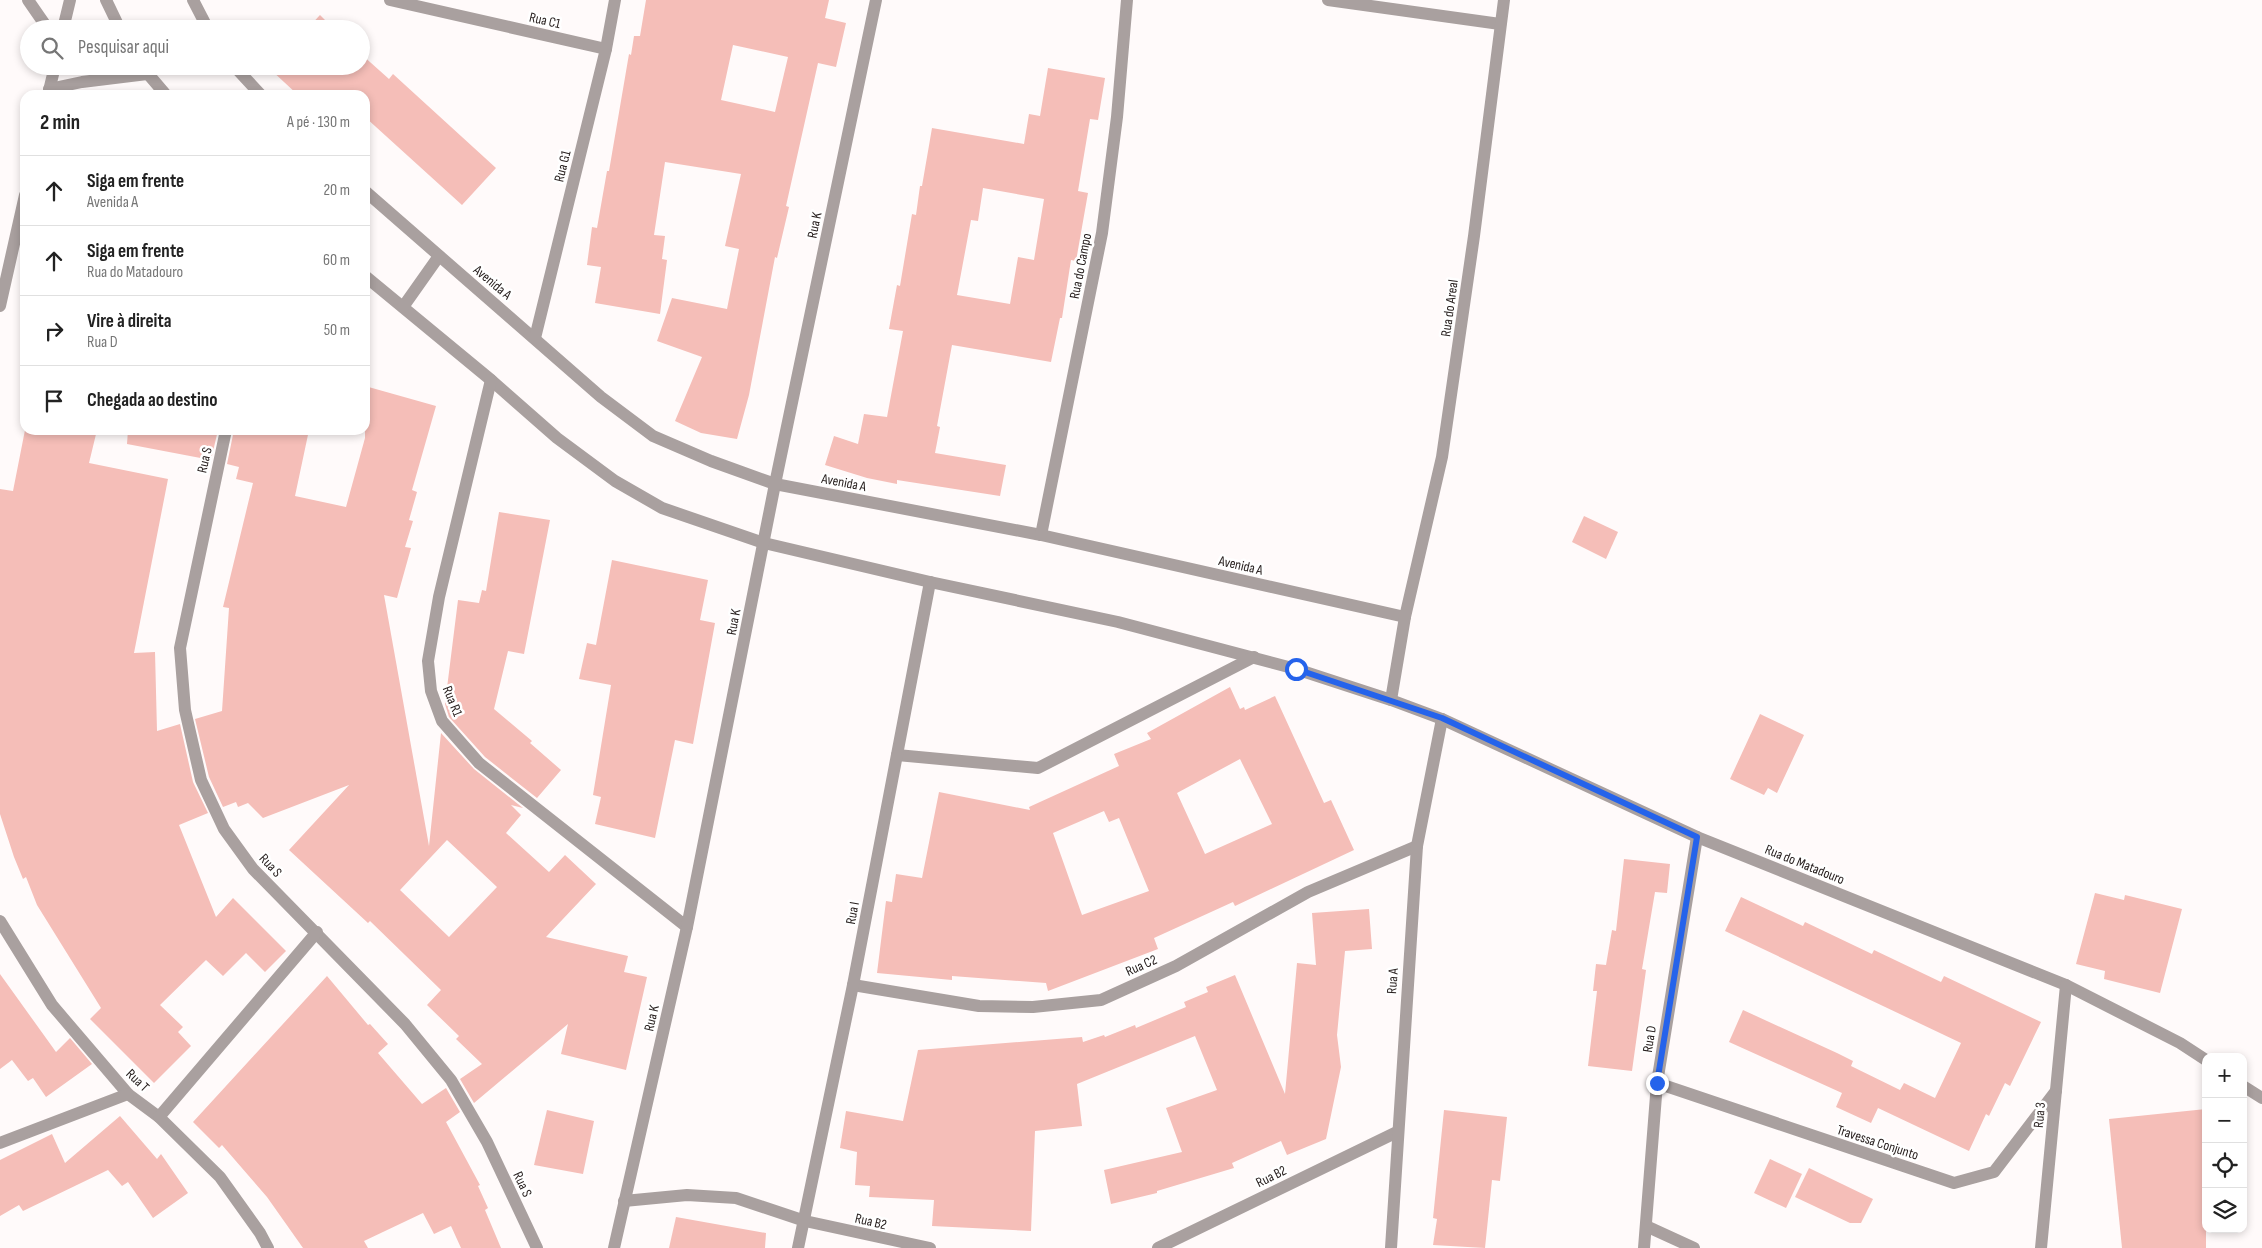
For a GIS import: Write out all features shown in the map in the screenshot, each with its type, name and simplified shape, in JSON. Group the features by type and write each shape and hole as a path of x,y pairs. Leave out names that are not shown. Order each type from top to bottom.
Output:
{"street":[{"path":"28,0 42,20"},
{"path":"65,20 70,0"},
{"path":"106,0 116,20"},
{"path":"193,0 203,20"},
{"name":"Rua C1","path":"390,0 606,49"},
{"name":"Rua G1","path":"535,338 606,49 616,0"},
{"name":"Rua K","path":"614,1248 687,927 775,484 876,0"},
{"name":"Rua do Campo","path":"1041,535 1102,233 1116,117 1127,0"},
{"path":"1328,0 1500,24"},
{"name":"Rua do Areal","path":"1391,700 1405,617 1442,457 1474,236 1504,0"},
{"path":"49,90 53,75"},
{"path":"56,90 82,82 118,75"},
{"path":"148,75 162,90"},
{"path":"242,75 256,90"},
{"name":"Avenida A","path":"370,195 601,397 652,436 711,461 775,484 1041,535 1405,617"},
{"path":"0,306 20,217"},
{"path":"403,307 439,256"},
{"path":"370,280 492,380 557,438 615,481 662,508 764,543 930,582 1118,622 1254,657 1391,700"},
{"name":"Rua R1","path":"492,380 439,597 428,661 431,691 442,721 479,763 687,927"},
{"name":"Rua S","path":"225,435 180,648 185,710 202,780 224,829 253,869 317,932 405,1024 451,1080 487,1142 537,1248"},
{"name":"Rua I","path":"798,1248 853,985 930,582"},
{"path":"897,755 1038,768 1254,657"},
{"name":"Rua do Matadouro","path":"1391,700 1442,718 1697,837 2066,985 2180,1043 2202,1057"},
{"name":"Rua A","path":"1391,1248 1417,846 1442,718"},
{"name":"Rua D","path":"1644,1248 1657,1083 1697,837"},
{"name":"Rua C2","path":"853,985 979,1006 1033,1007 1101,1000 1176,966 1308,892 1417,846"},
{"name":"Rua T","path":"0,921 52,1005 128,1094 160,1117 220,1177 260,1233 268,1248"},
{"path":"160,1117 317,932"},
{"name":"Rua 3","path":"2041,1248 2066,985"},
{"name":"Travessa Conjunto","path":"1657,1083 1954,1183 1994,1172 2056,1091"},
{"path":"2247,1089 2262,1098"},
{"path":"0,1144 128,1094"},
{"name":"Rua B2","path":"1158,1248 1397,1132"},
{"name":"Rua B2","path":"624,1201 688,1195 736,1198 805,1221 930,1248"},
{"path":"1646,1226 1694,1248"}],"building":[{"path":"646,0 829,0 825,18 846,23 836,67 818,63 786,206 789,207 777,258 775,257 749,395 737,439 701,433 675,421 702,357 657,341 672,298 727,309 739,249 725,246 741,174 665,162 654,235 665,236 662,259 667,260 660,314 595,303 601,267 587,265 592,227 597,228 629,54 631,55 634,36 640,36","holes":["733,45 788,57 775,112 721,100"]},
{"path":"320,15 325,20 315,20"},
{"path":"370,62 389,79 393,74 496,168 462,205 370,122 370,90 293,90 276,75 370,75"},
{"path":"1048,68 1105,78 1098,120 1090,119 1078,191 1088,193 1076,261 1071,260 1062,318 1060,318 1051,362 952,345 937,426 940,427 935,453 1006,465 1000,496 897,480 897,484 867,478 825,465 834,436 858,444 864,414 887,417 903,331 889,329 897,285 900,286 912,214 916,215 932,128 1024,144 1029,114 1040,116","holes":["983,188 1044,199 1034,260 1018,257 1010,304 957,295 971,220 978,221"]},
{"path":"370,387 436,406 412,490 417,492 409,520 413,521 405,547 411,548 397,598 384,595 429,846 441,733 474,769 523,808 511,805 521,815 506,833 549,872 565,855 596,884 546,937 628,956 624,972 647,977 626,1070 561,1054 568,1024 474,1103 460,1079 482,1064 456,1039 459,1036 427,1005 441,990 370,921 368,923 289,850 349,785 263,818 248,803 238,807 236,802 223,807 209,777 195,719 222,711 229,608 223,607 253,483 236,479 239,467 227,464 233,435 308,435 295,496 346,507 365,435 370,435","holes":["447,840 497,887 449,937 400,890"]},
{"path":"24,435 96,435 89,463 168,479 134,653 155,652 157,731 180,724 193,782 208,813 179,825 216,917 233,898 286,951 265,972 246,953 223,976 206,960 160,1005 183,1027 178,1032 191,1046 154,1083 90,1019 101,1008 37,905 26,877 23,879 0,814 0,489 13,491"},
{"path":"128,435 217,435 211,460 127,444"},
{"path":"499,512 550,520 524,654 508,651 494,709 532,741 530,743 561,770 537,798 485,757 449,717 445,704 458,600 479,603 482,590 486,591"},
{"path":"1584,516 1618,532 1606,559 1572,542"},
{"path":"612,560 708,580 700,620 715,623 693,744 675,740 655,838 595,824 601,797 593,795 611,685 579,679 587,643 596,645"},
{"path":"1230,687 1240,709 1244,707 1245,710 1275,696 1324,803 1331,800 1354,850 1235,906 1233,902 1154,938 1158,949 1048,991 1046,983 952,976 952,980 877,973 886,901 892,902 896,874 922,878 939,792 1030,810 1029,807 1119,766 1114,754 1151,739 1147,733","holes":["1240,759 1272,824 1205,854 1177,793","1104,811 1109,822 1119,818 1149,891 1082,915 1053,833"]},
{"path":"1760,714 1804,735 1777,793 1768,788 1764,795 1730,779"},
{"path":"1624,859 1670,864 1667,893 1655,892 1642,969 1646,970 1632,1071 1588,1066 1597,991 1593,991 1596,964 1606,965 1612,930 1616,931"},
{"path":"2095,893 2124,900 2125,895 2182,909 2160,993 2104,979 2105,971 2076,964"},
{"path":"1741,897 1803,926 1805,922 1872,954 1874,950 1941,982 1944,976 2041,1022 2010,1086 2005,1083 1989,1116 1986,1114 1969,1151 1878,1108 1871,1123 1836,1107 1842,1093 1729,1042 1743,1010 1853,1061 1851,1066 1900,1090 1904,1083 1935,1098 1961,1043 1725,931"},
{"path":"1369,909 1372,949 1345,951 1337,1035 1341,1067 1326,1139 1287,1155 1281,1141 1232,1163 1234,1168 1157,1191 1157,1193 1111,1204 1104,1170 1182,1152 1166,1108 1217,1090 1195,1036 1077,1084 1082,1126 1035,1131 1031,1231 932,1226 934,1200 869,1197 870,1186 855,1185 857,1152 840,1148 846,1111 903,1121 918,1050 1082,1037 1083,1042 1104,1035 1105,1037 1135,1025 1136,1028 1186,1007 1184,1002 1208,992 1206,987 1235,975 1285,1094 1297,963 1316,965 1312,913"},
{"path":"0,974 56,1052 70,1038 92,1064 46,1097 33,1078 28,1081 12,1060 0,1069"},
{"path":"327,976 368,1025 370,1024 388,1044 378,1053 422,1104 446,1088 460,1112 446,1122 480,1185 478,1186 488,1208 485,1210 501,1248 461,1248 451,1226 434,1234 423,1213 364,1241 368,1248 303,1248 267,1197 222,1145 219,1148 193,1122"},
{"path":"2202,1109 2202,1233 2206,1233 2206,1248 2122,1248 2109,1119"},
{"path":"547,1110 594,1121 583,1174 534,1165"},
{"path":"1444,1110 1507,1117 1500,1181 1492,1180 1485,1248 1433,1245 1437,1219 1433,1218"},
{"path":"120,1116 157,1159 161,1154 188,1193 153,1218 128,1182 122,1186 108,1170 23,1211 19,1205 0,1216 0,1160 52,1134 65,1163"},
{"path":"1770,1159 1802,1174 1786,1208 1754,1193"},
{"path":"1809,1168 1873,1199 1861,1223 1850,1223 1795,1197"},
{"path":"676,1217 766,1233 765,1248 669,1248"}],"route":[{"path":"1296,669 1442,718 1697,837 1657,1083"}]}
